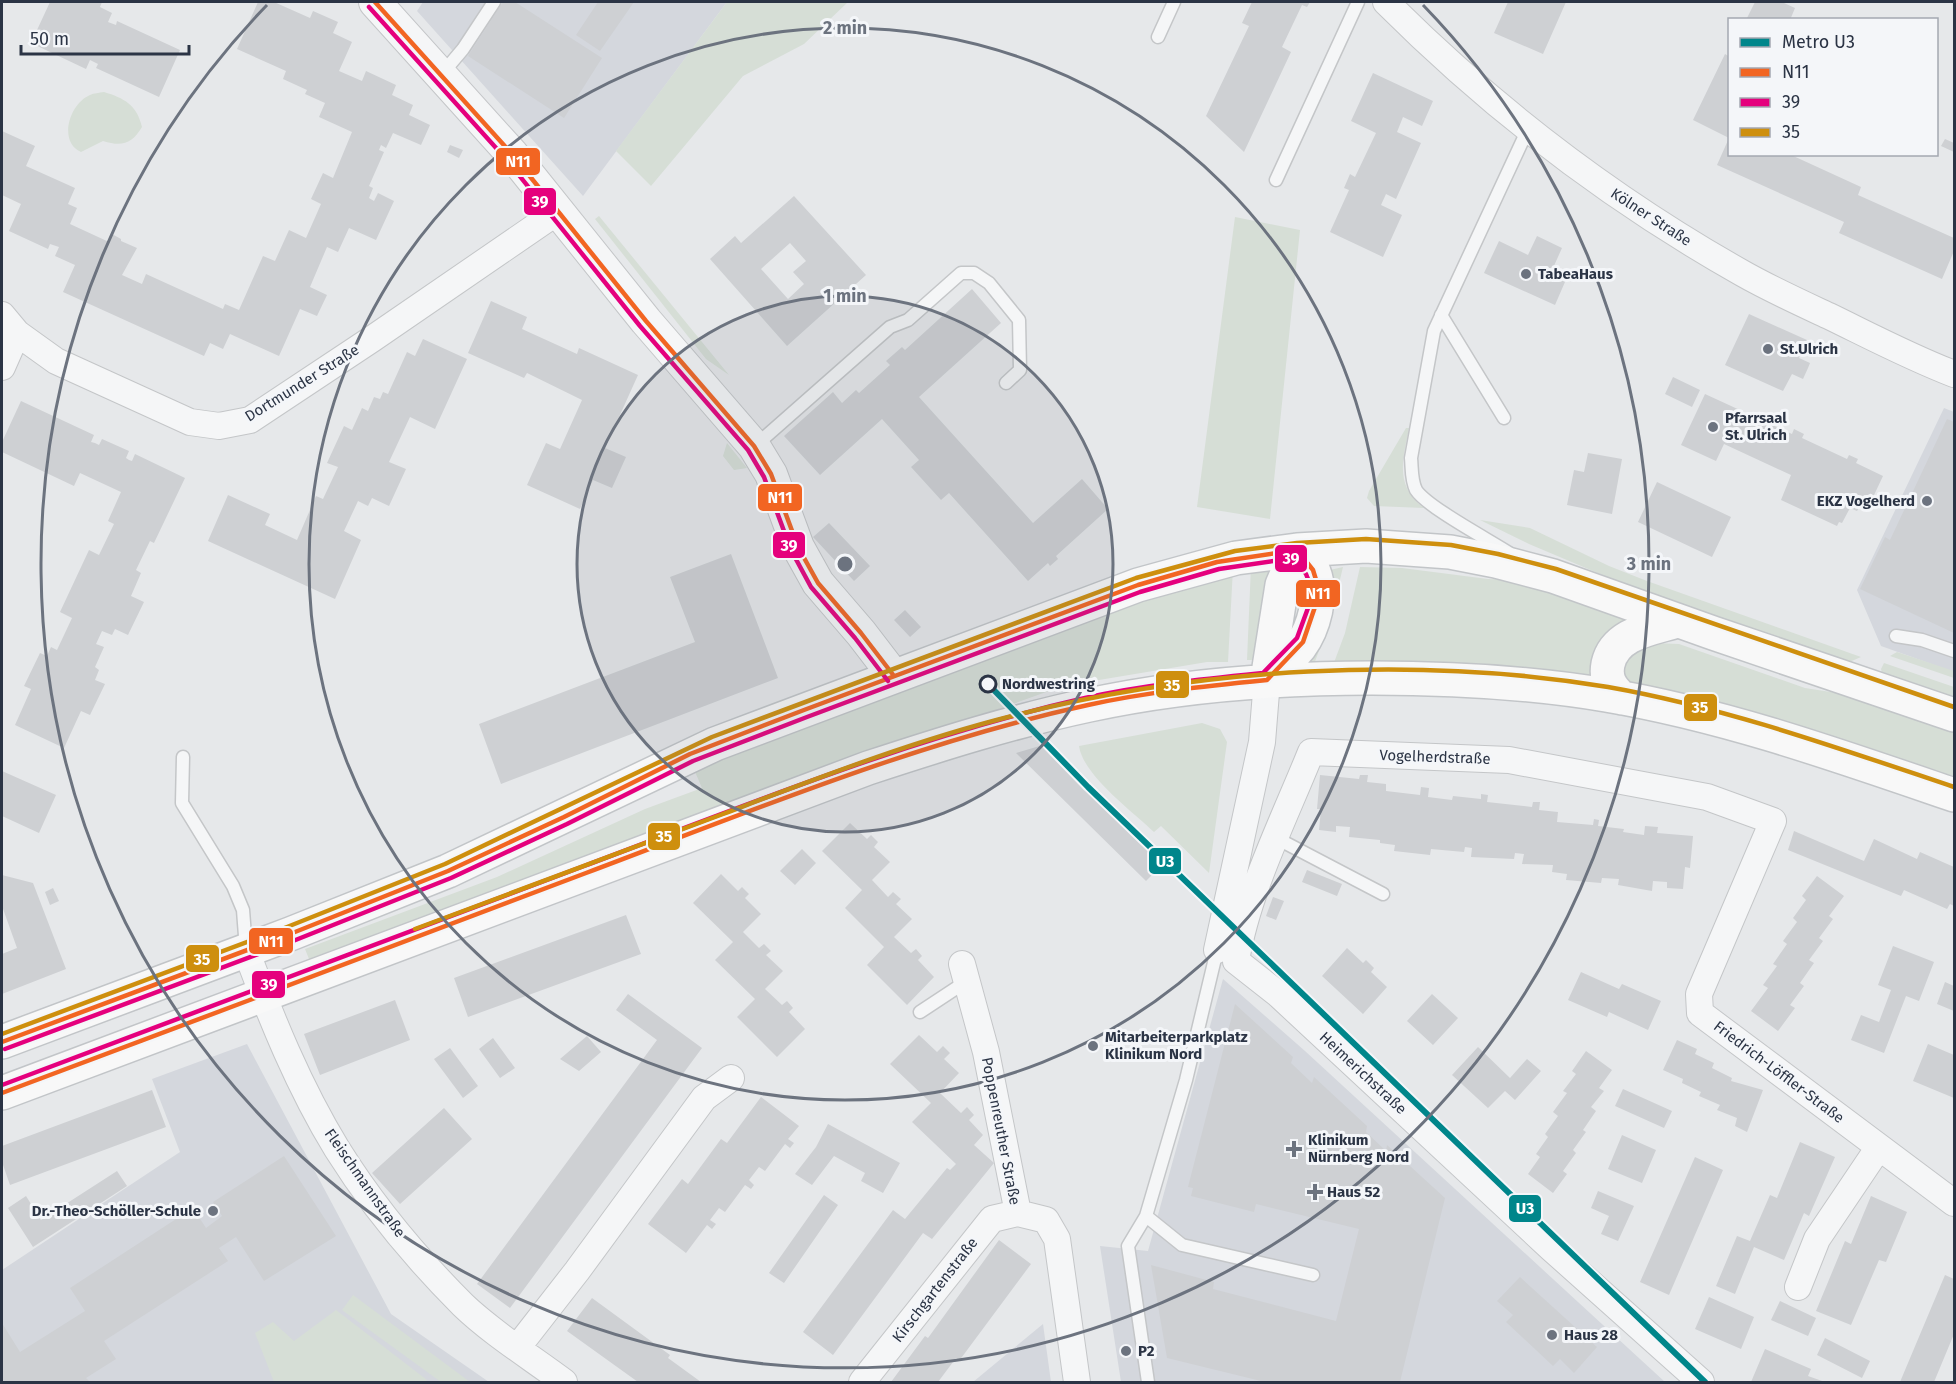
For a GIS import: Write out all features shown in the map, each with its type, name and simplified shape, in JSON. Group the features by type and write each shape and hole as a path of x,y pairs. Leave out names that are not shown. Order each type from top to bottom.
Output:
{"main road":[{"path":"2,1042 448,871 564,817 690,754 1138,585 1217,562 1298,550 1366,546 1421,549 1482,558 1537,571 1954,715"},
{"path":"1267,681 1303,642 1316,610 1317,583 1313,570 1298,550"},
{"path":"1622,698 1611,687 1607,676 1610,657 1615,648 1628,636 1677,621"},
{"path":"2,1093 825,783 938,745 1020,721 1131,697 1192,688 1267,681 1382,678 1489,680 1541,685 1622,698 1726,721 1954,795"}],"street":[{"path":"375,2 512,154 653,329 754,446 771,474 806,563 829,597 861,633 894,676"},
{"name":"Kölner Straße","path":"1386,2 1454,68 1528,129 1594,179 1691,243 1744,274 1918,359 1954,374"},
{"name":"Dortmunder Straße","path":"9,324 56,361 190,422 219,426 250,420 558,212"},
{"path":"2,367 9,324"},
{"path":"1227,955 1227,914 1262,742 1267,681"},
{"name":"Vogelherdstraße","path":"1227,955 1240,937 1252,899 1311,752 1509,760 1707,797 1773,821"},
{"name":"Friedrich-Löffler-Straße","path":"1773,821 1699,994 1700,1013 1954,1203"},
{"name":"Fleischmannstraße","path":"246,950 262,994 291,1059 337,1149 387,1220 465,1306 564,1383"},
{"name":"Heimerichstraße","path":"1227,955 1278,994 1551,1248 1701,1383"},
{"name":"Poppenreuther Straße","path":"964,973 986,1052 1018,1213 1046,1220 1057,1239 1077,1383"},
{"path":"518,1348 704,1098 731,1078"},
{"path":"1798,1287 1817,1239 1879,1147"},
{"name":"Kirschgartenstraße","path":"862,1383 992,1219 1018,1213"}],"lane":[{"path":"440,76 463,49 494,2"},
{"path":"1158,37 1174,2"},
{"path":"1276,180 1358,2"},
{"path":"1528,129 1434,331 1411,458 1412,476 1416,489 1429,503 1537,571"},
{"path":"754,446 890,327 908,320 961,273 975,273 989,283 1019,320 1020,370 1006,383"},
{"path":"1441,315 1504,418"},
{"path":"1896,636 1922,640 1954,651"},
{"path":"183,757 182,803 233,886 243,910 246,950"},
{"path":"1276,838 1383,894"},
{"path":"1148,1383 1128,1246 1146,1216 1186,1080 1227,955"},
{"path":"920,1012 964,973"},
{"path":"1146,1216 1182,1245 1313,1275"}],"shaded area":[{"path":"423,2 727,2 583,196 417,11"},
{"path":"727,2 848,2 804,44 743,76 651,186 616,151"},
{"path":"104,92 129,104 137,113 142,127 126,143 116,144 103,141 81,152 74,147 68,132 72,114 83,100 92,94"},
{"path":"599,216 729,375 706,359 595,219"},
{"path":"1235,217 1300,230 1270,519 1197,507"},
{"name":"EKZ Vogelherd","path":"1944,408 1954,412 1954,672 1881,646 1857,590"},
{"path":"1406,428 1409,428 1403,461 1404,481 1414,499 1424,508 1374,506 1367,498 1369,491"},
{"path":"727,443 747,468 734,470 723,456"},
{"path":"1480,520 1530,528 1609,566 1647,581 1861,657 1847,663 1645,593 1529,544"},
{"path":"1251,566 1271,569 1254,660 1247,660"},
{"path":"1343,567 1330,621 1313,667 1307,665 1330,570"},
{"path":"1360,567 1402,568 1488,579 1520,580 1651,623 1592,666 1590,682 1332,668 1345,633"},
{"path":"1233,568 1228,662 1207,662 1063,686 851,762 311,964 305,949 497,877 645,809 702,788 693,767 757,738"},
{"path":"1654,643 1679,644 1805,688 1869,698 1954,726 1954,784 1629,688 1620,670 1625,655"},
{"path":"1897,652 1954,671 1954,678 1890,656"},
{"path":"1884,663 1954,687 1954,700 1883,676 1881,669"},
{"path":"1202,723 1220,729 1227,742 1209,873 1161,826 1154,832 1110,792 1089,769 1079,746"},
{"name":"Klinikum Nürnberg Nord","path":"1223,979 1305,1051 1665,1382 1121,1382 1100,1246 1148,1251"},
{"name":"Dr.-Theo-Schöller-Schule","path":"247,1044 391,1314 489,1382 2,1382 2,1270 180,1152 152,1079"},
{"path":"353,1295 470,1382 441,1382 342,1310"},
{"path":"336,1310 427,1380 425,1382 274,1382 255,1333 273,1322 294,1341"},
{"path":"1043,1324 1051,1382 973,1382"}],"building":[{"path":"50,2 102,2 100,7 112,13 108,22 116,25 117,21 180,50 159,97 96,68 98,64 90,60 86,69 31,43"},
{"path":"258,2 274,2 310,18 313,11 338,22 333,33 352,42 339,71 362,81 366,71 396,85 392,95 413,105 409,115 430,125 421,145 393,133 386,148 381,145 379,150 384,152 369,186 373,188 369,198 374,201 378,193 394,201 376,240 349,228 338,252 327,247 310,287 327,295 317,316 300,309 279,356 230,334 223,349 210,343 204,356 63,292 75,265 55,256 59,247 50,244 48,249 9,231 21,204 2,195 2,131 35,146 26,166 75,188 68,204 77,208 70,224 109,242 112,234 137,248 122,275 142,284 146,274 223,309 225,304 239,310 263,256 275,261 289,230 306,238 321,204 311,199 323,173 333,178 352,132 319,117 325,103 305,94 307,90 283,79 286,71 237,49"},
{"path":"503,2 515,2 602,58 564,118 468,56"},
{"path":"598,2 634,2 600,51 576,35"},
{"path":"1252,2 1310,2 1307,7 1302,5 1282,47 1291,52 1244,152 1206,116 1249,26 1242,23"},
{"path":"1508,2 1566,2 1543,54 1494,33"},
{"path":"1755,2 1785,2 1795,8 1791,18 1747,18"},
{"path":"1725,54 1728,56 1728,138 1693,120"},
{"path":"1373,73 1433,101 1422,126 1403,117 1397,132 1421,143 1396,199 1386,194 1381,205 1402,215 1383,257 1330,232 1349,190 1344,188 1350,174 1355,177 1376,133 1351,121"},
{"path":"1945,139 1954,143 1954,152 1941,146"},
{"path":"1728,140 1728,156 1793,156 1861,187 1858,195 1954,238 1954,251 1942,279 1839,233 1844,222 1717,165"},
{"path":"450,145 463,150 459,158 447,152"},
{"path":"794,196 866,275 787,346 710,259 735,236 741,243","holes":["790,243 806,261 793,272 804,284 788,299 761,269"]},
{"name":"TabeaHaus","path":"1537,236 1562,248 1553,268 1568,275 1555,305 1484,273 1499,241 1528,255"},
{"path":"972,289 1001,323 919,397 1033,523 1082,479 1108,509 1056,556 1058,559 1050,566 1048,563 1028,581 949,493 941,500 911,467 919,460 882,419 820,475 784,436 833,392 842,403 856,390 859,393 890,365 886,361 902,347 905,350"},
{"path":"491,301 527,317 522,329 577,354 579,348 638,375 605,448 626,457 612,488 593,480 580,509 527,485 546,443 560,449 582,400 527,373 524,378 468,353"},
{"name":"St.Ulrich","path":"1749,314 1807,340 1799,358 1810,363 1803,379 1792,374 1783,391 1725,365"},
{"path":"423,339 467,359 435,429 410,417 389,462 406,469 389,506 372,498 368,506 358,501 344,531 361,540 335,599 208,541 228,495 270,514 265,525 297,540 316,496 323,499 338,467 327,463 344,426 352,430 362,408 368,411 374,397 380,399 383,392 388,394 407,352 415,356"},
{"path":"1673,377 1700,390 1692,407 1665,394"},
{"path":"1705,394 1792,434 1794,429 1804,434 1802,438 1847,459 1849,455 1858,459 1856,463 1883,476 1867,510 1860,506 1857,511 1850,508 1842,523 1839,522 1837,526 1781,500 1791,475 1724,444 1716,461 1681,445"},
{"path":"21,401 94,435 91,442 99,445 102,439 129,451 126,458 129,460 132,461 135,454 185,478 154,543 150,541 136,570 141,573 131,596 144,602 128,635 115,629 112,635 102,631 96,644 104,647 95,667 99,670 95,680 105,684 90,715 81,711 64,748 15,725 31,689 24,686 40,653 47,656 51,647 57,650 72,618 60,612 89,550 99,555 114,524 108,521 121,492 80,473 74,486 2,452 2,442"},
{"name":"EKZ Vogelherd","path":"1947,419 1954,422 1954,633 1860,589 1885,537 1890,540"},
{"path":"1588,453 1622,459 1612,514 1567,505 1574,470 1584,472"},
{"path":"1657,482 1731,517 1712,557 1638,522"},
{"path":"829,523 870,566 854,581 813,537"},
{"path":"731,554 778,678 501,784 479,724 695,642 670,577"},
{"path":"905,610 921,627 910,637 894,620"},
{"path":"1043,745 1163,864 1146,881 1016,753"},
{"path":"2,771 56,795 39,833 2,816"},
{"path":"1320,775 1359,779 1360,775 1368,775 1367,782 1386,784 1386,791 1420,795 1421,787 1429,788 1428,797 1452,800 1453,796 1481,799 1481,794 1488,795 1487,802 1532,807 1533,802 1540,802 1539,810 1558,812 1557,822 1593,825 1594,819 1599,820 1598,826 1624,829 1623,832 1644,835 1645,826 1658,827 1657,833 1693,836 1690,868 1685,867 1683,889 1667,888 1667,882 1653,881 1652,891 1618,885 1619,879 1602,878 1601,883 1566,880 1567,874 1552,872 1553,865 1522,864 1524,854 1515,853 1514,859 1471,857 1472,848 1465,847 1464,852 1431,849 1430,855 1394,851 1395,845 1380,843 1380,840 1349,837 1350,827 1336,826 1336,832 1319,830 1321,809 1317,809"},
{"path":"850,823 867,839 871,835 878,842 874,847 890,862 872,880 888,897 893,892 901,899 896,904 912,919 894,937 911,953 916,949 922,956 918,960 934,977 907,1005 867,965 884,947 845,908 862,890 822,851"},
{"path":"1794,831 1864,861 1874,839 1917,859 1920,852 1954,867 1954,906 1950,904 1947,909 1904,890 1901,896 1788,850"},
{"path":"802,849 816,863 795,885 780,871"},
{"path":"1307,870 1342,884 1337,896 1302,882"},
{"path":"721,874 738,891 742,887 749,894 745,898 761,914 743,932 759,948 764,944 771,951 766,955 783,971 765,989 782,1005 787,1001 793,1008 789,1012 805,1029 777,1057 737,1017 755,999 715,960 733,942 693,903"},
{"path":"2,875 33,883 66,969 2,994 2,954 17,948 2,906"},
{"path":"1817,876 1844,896 1829,916 1833,919 1819,938 1823,941 1809,960 1814,963 1800,983 1804,986 1790,1005 1795,1008 1778,1031 1751,1011 1768,988 1763,985 1777,966 1773,964 1787,944 1783,941 1797,922 1793,918 1806,900 1802,896"},
{"path":"53,888 59,901 50,905 45,892"},
{"path":"1273,897 1284,901 1276,920 1266,916"},
{"path":"626,915 641,954 468,1017 454,978"},
{"path":"1893,946 1934,962 1919,1001 1906,996 1884,1053 1851,1040 1861,1015 1879,1022 1891,990 1878,985"},
{"path":"1347,948 1363,963 1366,960 1374,968 1371,972 1387,987 1363,1014 1322,976"},
{"path":"1581,972 1619,989 1622,984 1661,1001 1648,1030 1609,1012 1607,1017 1568,1000"},
{"path":"1945,982 1954,986 1954,1011 1937,1004"},
{"path":"628,994 702,1048 510,1308 477,1284 657,1040 616,1010"},
{"path":"1432,994 1458,1018 1433,1045 1407,1021"},
{"path":"395,1000 410,1040 320,1075 304,1034"},
{"name":"Haus 52","path":"1235,1004 1293,1057 1291,1063 1312,1083 1314,1077 1367,1126 1366,1132 1386,1151 1387,1145 1445,1198 1400,1382 1265,1382 1167,1358 1151,1265 1214,1282 1213,1289 1336,1321 1359,1229 1256,1204 1254,1212 1191,1196 1193,1188 1188,1187"},
{"path":"919,1035 937,1052 943,1046 950,1053 944,1059 959,1073 940,1093 961,1113 967,1107 974,1115 969,1120 983,1135 974,1145 994,1163 932,1239 923,1233 833,1355 803,1332 893,1210 905,1219 947,1168 950,1170 956,1164 912,1122 931,1103 890,1064"},
{"path":"587,1036 601,1052 579,1071 560,1059"},
{"path":"493,1038 515,1068 500,1078 479,1049"},
{"path":"1677,1040 1697,1049 1695,1054 1714,1063 1712,1068 1732,1078 1731,1081 1763,1090 1747,1132 1735,1126 1737,1118 1717,1110 1720,1105 1699,1096 1701,1092 1682,1083 1683,1079 1663,1070"},
{"path":"1928,1044 1954,1055 1954,1098 1913,1081"},
{"path":"1478,1047 1510,1078 1527,1059 1541,1071 1515,1100 1505,1091 1488,1108 1452,1075"},
{"path":"450,1048 478,1086 463,1098 434,1059"},
{"path":"1586,1051 1612,1070 1599,1088 1604,1091 1591,1107 1596,1111 1583,1130 1586,1132 1573,1150 1576,1153 1563,1171 1567,1174 1553,1193 1528,1174 1540,1157 1536,1154 1548,1137 1545,1134 1558,1116 1553,1112 1567,1093 1563,1091 1576,1074 1572,1071"},
{"path":"1623,1089 1672,1111 1664,1128 1615,1106"},
{"path":"152,1090 166,1127 10,1185 2,1162 2,1146"},
{"path":"761,1097 799,1126 788,1139 794,1143 790,1148 785,1144 765,1171 759,1167 749,1180 754,1185 751,1189 745,1185 725,1212 719,1208 710,1220 716,1224 712,1229 707,1225 686,1253 648,1224 682,1179 688,1184 721,1139 727,1143"},
{"path":"444,1108 472,1139 400,1204 372,1173"},
{"path":"828,1124 900,1163 883,1193 861,1181 865,1173 834,1156 812,1185 795,1174 816,1147"},
{"path":"1622,1135 1656,1150 1642,1183 1608,1169"},
{"path":"1800,1142 1835,1157 1809,1216 1804,1213 1784,1260 1754,1247 1735,1294 1716,1286 1737,1236 1750,1241 1770,1195 1777,1198"},
{"path":"284,1156 336,1236 264,1281 236,1237 219,1248 228,1261 104,1341 116,1359 86,1378 90,1382 2,1382 2,1323 20,1352 85,1311 70,1288 193,1208 206,1228 222,1216 213,1202"},
{"path":"1695,1157 1723,1170 1669,1295 1640,1282"},
{"path":"117,1171 127,1186 33,1247 8,1208 26,1196 41,1220"},
{"path":"1598,1191 1634,1206 1618,1241 1601,1234 1609,1216 1591,1208"},
{"path":"824,1195 838,1205 784,1283 769,1273"},
{"path":"1871,1196 1907,1212 1886,1262 1879,1260 1851,1325 1816,1311 1845,1241 1851,1244"},
{"path":"999,1240 1031,1264 959,1361 956,1358 938,1382 891,1382 925,1336 928,1338"},
{"path":"1945,1275 1954,1279 1954,1334 1934,1382 1900,1382"},
{"name":"Haus 28","path":"1520,1277 1597,1347 1574,1373 1560,1359 1553,1366 1506,1322 1513,1315 1497,1301"},
{"path":"1709,1297 1754,1317 1741,1349 1695,1329"},
{"path":"592,1298 670,1355 668,1358 701,1382 638,1382 567,1331"},
{"path":"1780,1301 1816,1318 1808,1336 1771,1320"},
{"path":"1825,1338 1870,1361 1862,1378 1817,1355"},
{"path":"1765,1349 1811,1369 1808,1376 1825,1382 1751,1382"}],"metro line":[{"name":"U3","path":"988,684 1088,787 1705,1382"}],"transit line":[{"name":"N11","path":"375,2 512,154 646,321 754,446 771,474 798,547 818,583 894,676"},
{"name":"39","path":"369,7 506,159 640,326 748,450 764,477 791,550 811,587 888,681"},
{"name":"35","path":"2,1034 287,927 445,864 712,737 1136,578 1235,551 1297,543 1366,539 1451,545 1498,554 1556,569 1954,707"},
{"name":"N11","path":"2,1042 290,934 448,871 564,817 690,754 1138,585 1217,562 1297,550 1313,570 1318,598 1303,642 1267,680 1110,700 1024,721 897,759 772,803 2,1093"},
{"name":"39","path":"2,1085 770,796 894,752 1021,714 1107,693 1263,673 1297,638 1308,608 1310,584 1306,574 1294,558 1219,569 1140,592 693,761 567,824 451,878 293,941 5,1049"},
{"name":"35","path":"415,929 830,774 938,737 1012,716 1084,700 1233,677 1385,669 1460,671 1535,677 1608,687 1740,718 1954,787"}],"place":[{"name":"TabeaHaus","path":"1526,274"},
{"name":"St.Ulrich","path":"1768,349"},
{"name":"Pfarrsaal St. Ulrich","path":"1713,427"},
{"name":"EKZ Vogelherd","path":"1927,501"},
{"name":"Nordwestring","path":"988,684"},
{"name":"Mitarbeiterparkplatz Klinikum Nord","path":"1093,1046"},
{"name":"Klinikum Nürnberg Nord","path":"1294,1149"},
{"name":"Haus 52","path":"1315,1192"},
{"name":"Dr.-Theo-Schöller-Schule","path":"213,1211"},
{"name":"Haus 28","path":"1552,1335"},
{"name":"P2","path":"1126,1351"}]}
